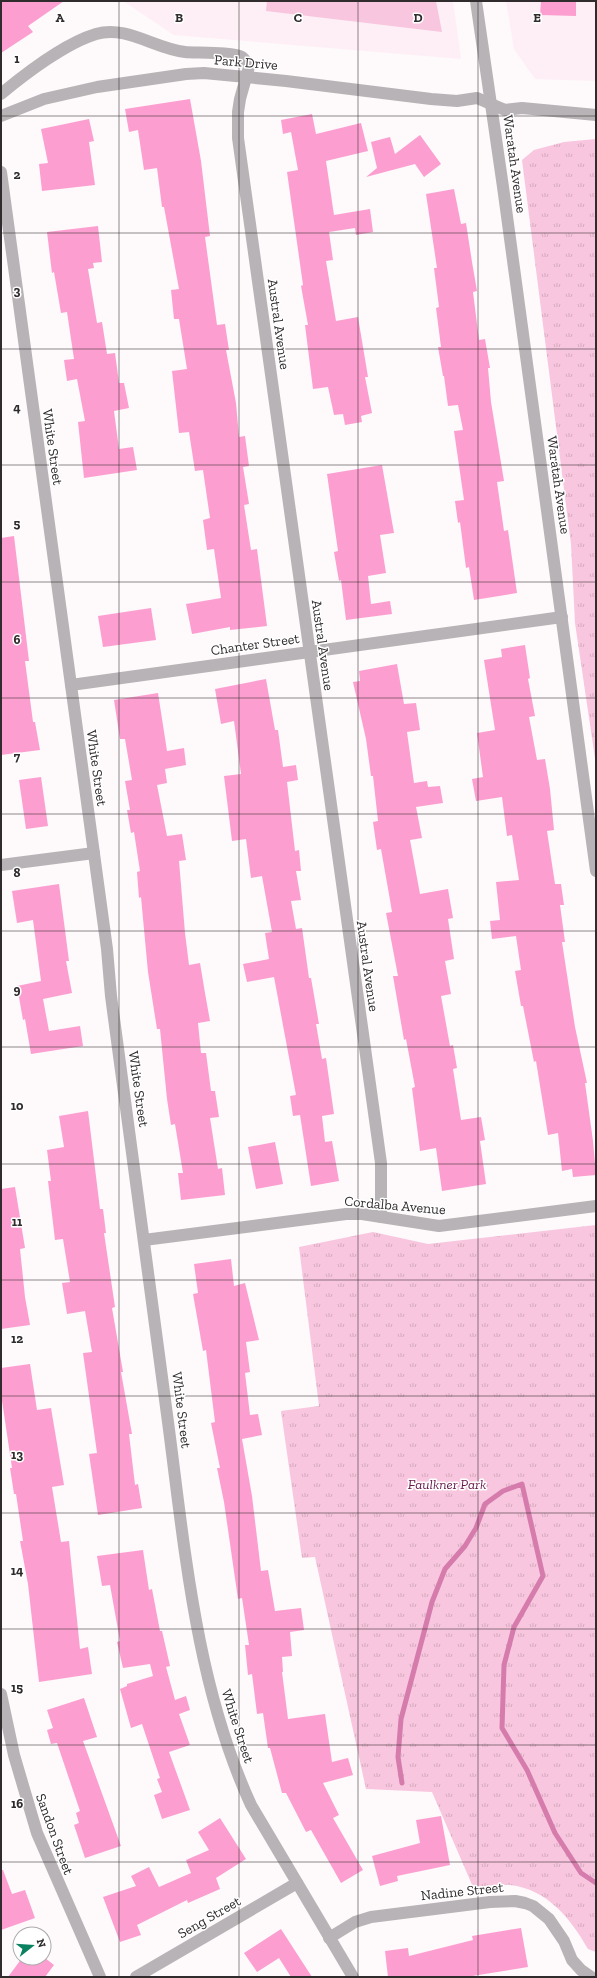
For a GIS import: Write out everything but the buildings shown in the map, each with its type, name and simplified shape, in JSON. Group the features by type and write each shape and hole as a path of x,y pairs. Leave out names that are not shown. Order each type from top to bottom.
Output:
{"street":[{"name":"Waratah Avenue","path":"476,1 596,871"},
{"path":"1,94 73,44 106,32 132,35 171,50 238,55 248,63 249,67 246,77"},
{"name":"Park Drive","path":"1,116 44,99 97,86 186,74 246,77 431,99 457,101 477,98 505,110 522,108 596,115"},
{"name":"Austral Avenue","path":"246,77 238,112 238,138 381,1163 381,1217"},
{"name":"White Street","path":"1,172 94,853 184,1542 194,1604 213,1702 242,1785 251,1805 353,1977"},
{"name":"Chanter Street","path":"71,686 562,617"},
{"path":"1,865 94,853"},
{"name":"Cordalba Avenue","path":"144,1240 339,1215 362,1214 426,1224 452,1225 596,1206"},
{"name":"Sandon Street","path":"1,1694 14,1755 37,1833 100,1977"},
{"name":"Seng Street","path":"136,1977 296,1883"},
{"name":"Nadine Street","path":"329,1938 355,1922 371,1918 490,1902 515,1901 534,1906 549,1919 564,1940 572,1960 581,1970 591,1977"}],"shaded area":[{"path":"123,1 453,1 461,59 174,35"},
{"path":"506,1 596,1 596,81 535,79 514,49"}],"green space":[{"path":"267,1 436,1 442,32 266,11"},
{"path":"596,139 596,765 575,623 571,544 522,160 534,150 564,142"},
{"name":"Faulkner Park","path":"596,1225 596,1952 588,1949 574,1927 556,1907 535,1892 510,1885 473,1887 432,1792 366,1789 315,1557 302,1558 281,1411 319,1406 299,1247 373,1232 428,1244"}],"waterway":[{"path":"402,1783 398,1757 401,1719 432,1602 445,1569 465,1546 476,1528 485,1504 503,1491 522,1484 543,1576 514,1627 504,1665 502,1728 527,1770 555,1833 581,1873 596,1883"}]}
